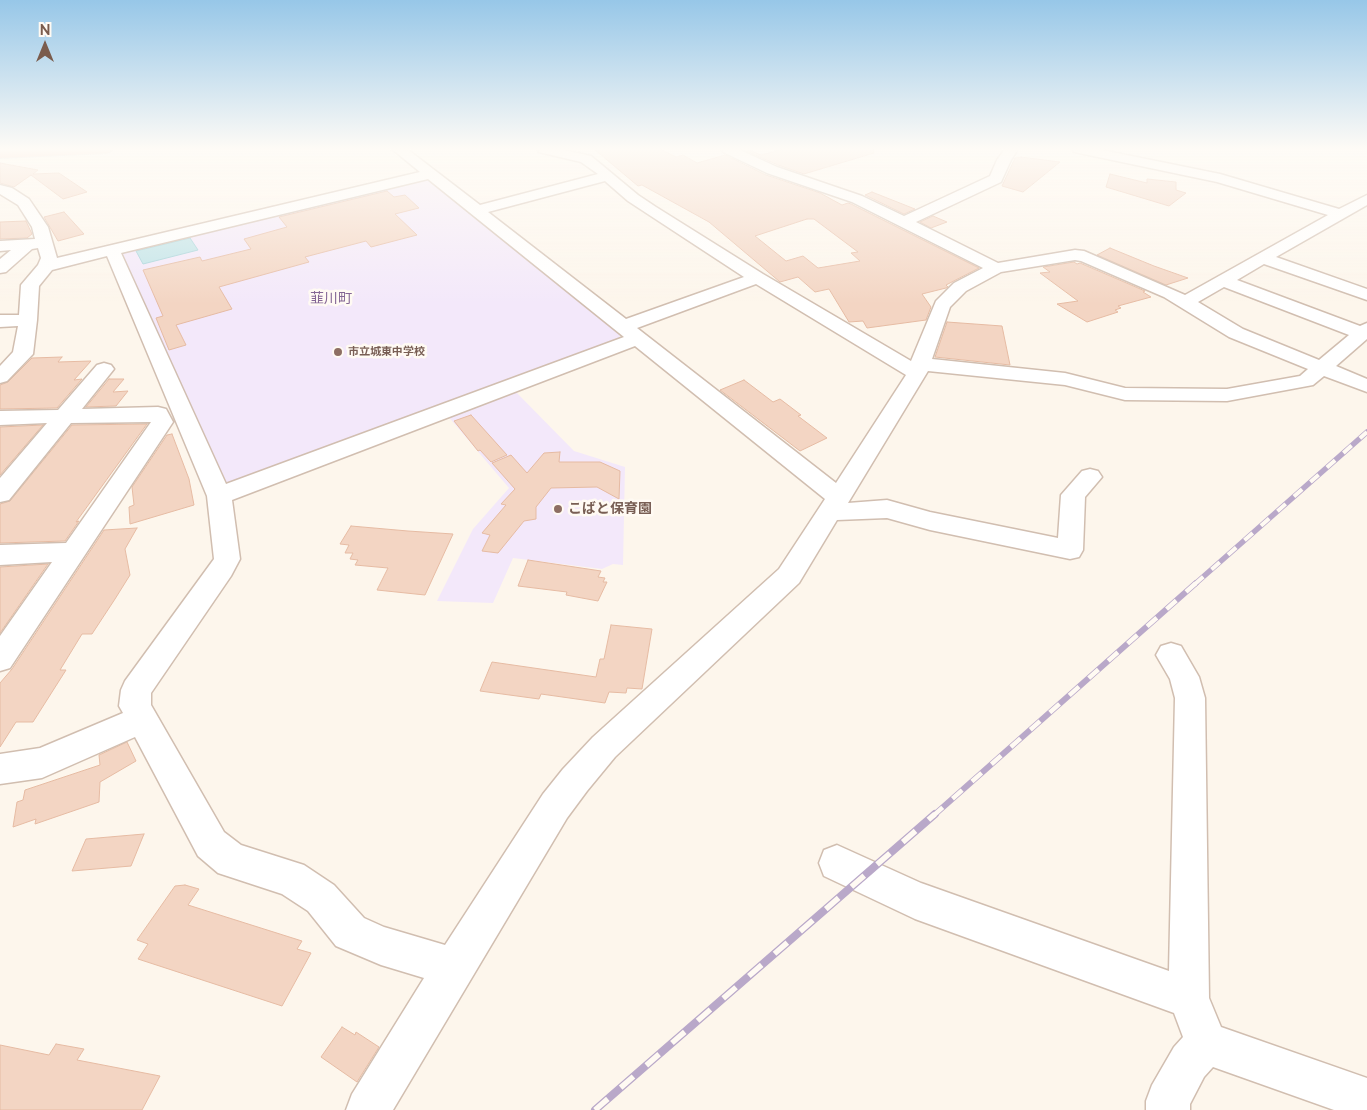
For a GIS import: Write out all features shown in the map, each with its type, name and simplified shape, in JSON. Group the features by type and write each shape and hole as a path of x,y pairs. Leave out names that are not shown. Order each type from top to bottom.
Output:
{"street":[{"path":"0,268 35,244 40,227 22,201"},
{"path":"46,266 318,201"},
{"path":"462,201 630,332 835,504 887,509 930,521 1070,550 1073,495 1090,477"},
{"path":"476,212 517,201"},
{"path":"638,201 757,278 919,369 990,370 1065,380 1125,394 1227,395 1306,381 1364,331"},
{"path":"861,201 996,268"},
{"path":"905,222 950,201"},
{"path":"1297,201 1341,214"},
{"path":"1185,302 1364,201"},
{"path":"0,246 35,244 49,258 46,266 30,284 28,320 23,354 0,377"},
{"path":"112,250 219,496 227,559 222,569 136,690 135,706 211,844 231,860 291,878 321,898 350,932 381,946 454,967"},
{"path":"368,1110 454,967 555,806 575,780 604,747 789,576 919,369 942,305 960,287 996,268 1075,254 1084,256 1170,292 1236,333 1367,386"},
{"path":"1263,258 1367,295"},
{"path":"219,496 630,332 757,278"},
{"path":"1224,281 1364,331"},
{"path":"0,321 28,320"},
{"path":"0,494 104,369"},
{"path":"0,418 158,414 162,422 0,659"},
{"path":"0,555 73,552"},
{"path":"1171,655 1184,677 1190,698 1189,998 1206,1043 1367,1100"},
{"path":"0,769 42,763 142,719"},
{"path":"837,864 915,900 1189,998"},
{"path":"1168,1110 1168,1101 1189,1062 1206,1043"}],"shaded area":[{"path":"335,201 453,201 620,334 619,341 228,486 221,486 118,253"},
{"name":"こばと保育園","path":"515,391 574,451 625,467 623,565 613,564 602,569 513,558 493,603 437,601 473,529 509,488 447,415"}],"water":[{"path":"190,238 198,250 143,264 136,251"}],"building":[{"path":"346,201 411,201 419,208 395,214 417,235 371,247 366,241 305,257 309,262 219,287 232,309 176,325 186,345 169,350 156,318 163,316 143,270 200,257 202,261 251,249 244,239 287,227 279,217"},
{"path":"671,201 834,201 842,205 848,203 979,268 946,285 948,287 946,288 922,294 931,307 926,320 867,328 863,321 849,322 829,289 815,292 798,277 780,282 709,222","holes":["807,219 814,219 858,252 851,253 860,261 818,268 803,256 786,261 755,236"]},
{"path":"877,201 894,201 915,209 904,214"},
{"path":"1152,201 1176,201 1169,206"},
{"path":"64,212 84,234 58,241 44,217"},
{"path":"933,216 947,222 931,228 920,222"},
{"path":"26,221 32,234 27,238 0,239 0,222"},
{"path":"1110,248 1188,278 1166,285 1097,255"},
{"path":"1074,262 1145,291 1143,292 1151,297 1118,306 1121,308 1115,310 1118,312 1087,322 1057,304 1078,301 1040,273 1050,272 1043,267"},
{"path":"947,322 1002,326 1010,365 935,357"},
{"path":"62,357 58,362 91,361 74,380 82,379 57,408 0,409 0,385 8,382 32,358"},
{"path":"109,379 124,379 113,392 128,391 116,406 86,407"},
{"path":"744,380 773,402 780,399 801,415 798,416 827,438 800,451 720,390"},
{"path":"471,415 507,455 491,462 480,450 478,451 454,421"},
{"path":"147,424 76,522 79,521 65,541 0,543 0,504 10,501 72,425"},
{"path":"43,425 0,475 0,427"},
{"path":"172,434 189,479 194,505 130,524 129,507 134,505 132,487 167,435"},
{"path":"560,452 559,462 600,462 620,471 619,499 597,487 551,488 536,507 536,519 524,521 498,553 482,551 490,535 482,533 506,505 501,504 515,489 492,463 511,455 527,473 544,453"},
{"path":"351,526 453,534 425,595 377,590 388,568 355,565 358,560 350,559 353,553 345,553 349,545 340,544"},
{"path":"137,528 125,549 130,575 115,599 92,634 82,634 60,670 66,670 33,722 16,722 0,747 0,683 12,669 104,530"},
{"path":"528,560 601,571 598,577 605,578 603,582 607,582 598,601 566,595 567,592 518,586"},
{"path":"48,564 0,633 0,567"},
{"path":"611,625 652,629 642,689 627,688 626,693 609,692 605,703 541,694 539,699 480,691 492,662 596,677 600,659 604,659"},
{"path":"127,742 136,761 100,782 99,802 35,824 36,819 13,827 17,802 23,800 25,790 100,765 99,755"},
{"path":"144,834 131,866 72,871 86,839"},
{"path":"185,885 199,889 188,905 302,941 297,949 311,953 282,1006 138,959 148,944 137,940 175,886"},
{"path":"342,1027 355,1035 356,1032 379,1047 357,1082 321,1057"},
{"path":"56,1044 84,1049 77,1060 160,1076 142,1110 0,1110 0,1045 49,1055"}],"railway":[{"path":"1195,584 1367,432"},
{"path":"933,816 1196,583"},
{"path":"595,1110 935,814"}],"place":[{"name":"市立城東中学校","path":"338,352"},
{"name":"こばと保育園","path":"558,509"}],"district":[{"name":"韮川町","path":"331,299"}]}
